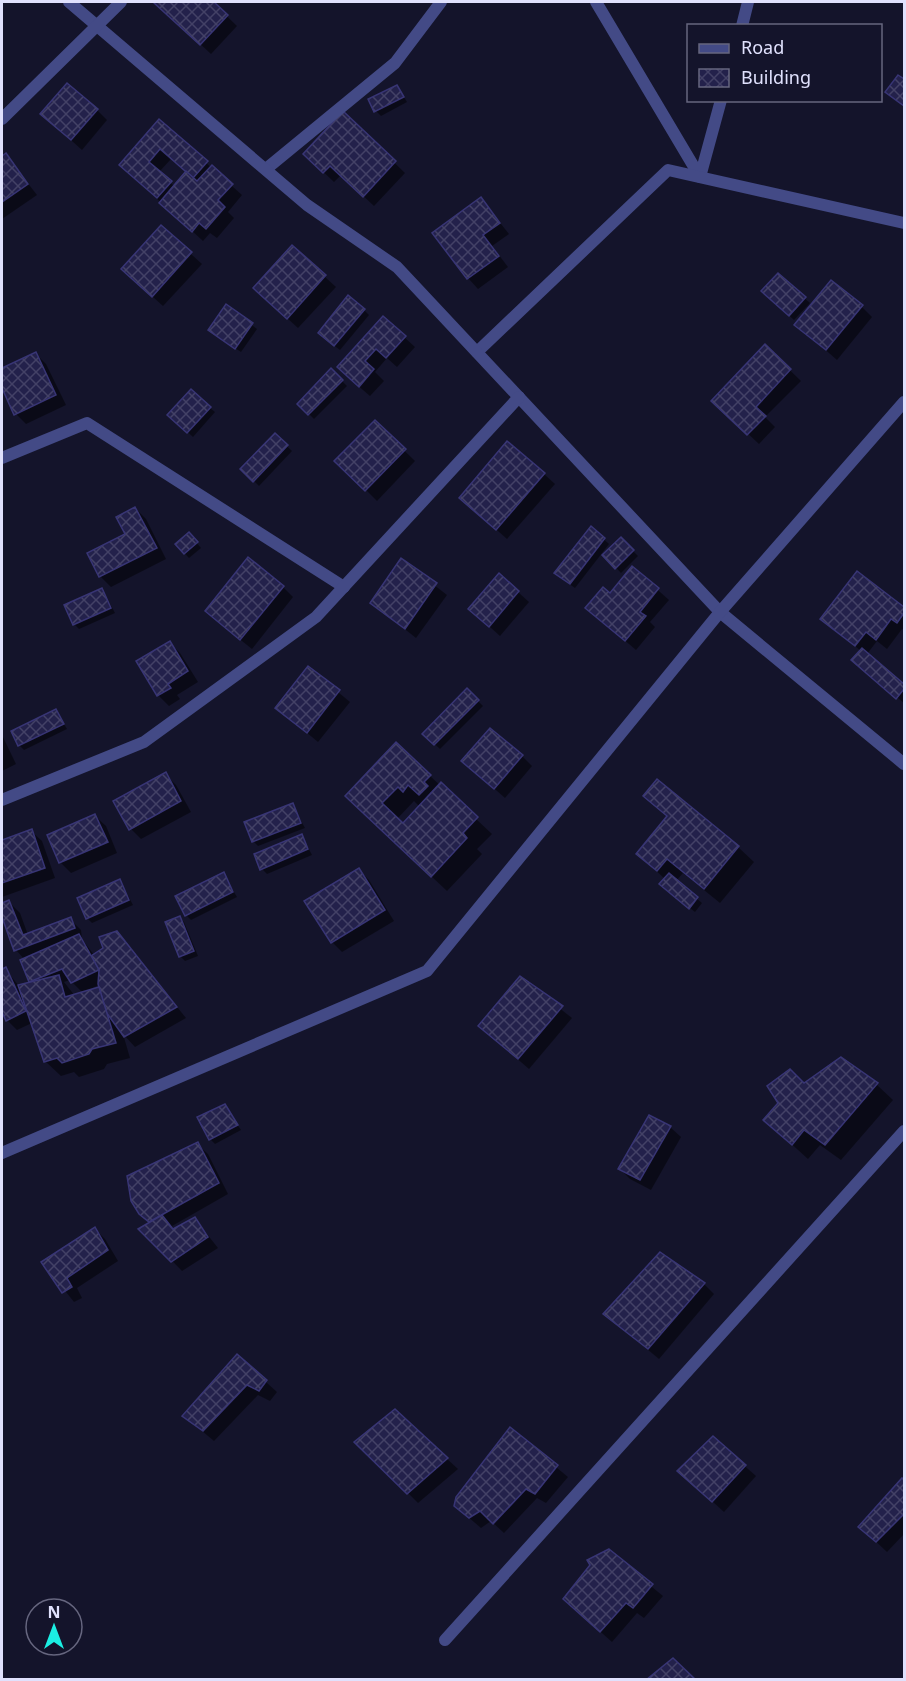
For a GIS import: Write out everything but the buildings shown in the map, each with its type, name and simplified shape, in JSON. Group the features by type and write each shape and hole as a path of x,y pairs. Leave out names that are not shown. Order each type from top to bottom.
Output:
{"street":[{"path":"69,2 307,205 397,267 720,612 904,764"},
{"path":"2,119 121,2"},
{"path":"266,169 395,63 441,2"},
{"path":"596,2 700,177"},
{"path":"742,24 748,2"},
{"path":"700,177 720,102"},
{"path":"477,352 668,170 904,224"},
{"path":"2,800 144,742 316,617 519,397"},
{"path":"2,1153 427,971 720,612 904,402"},
{"path":"2,458 87,423 344,587"},
{"path":"445,1640 904,1131"}]}
